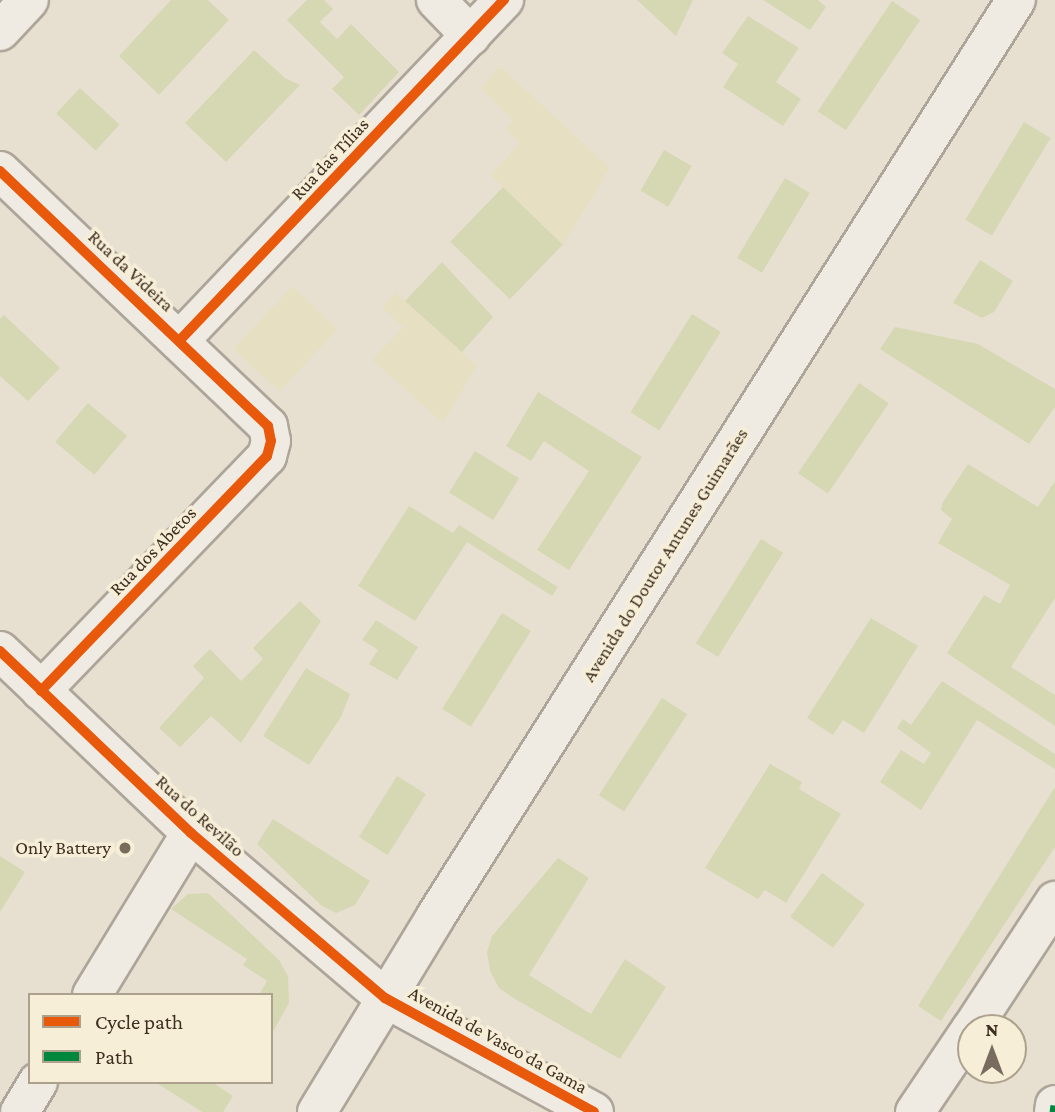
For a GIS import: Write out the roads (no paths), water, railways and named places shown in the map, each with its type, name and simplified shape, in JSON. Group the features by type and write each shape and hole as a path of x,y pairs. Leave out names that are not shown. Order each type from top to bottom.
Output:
{"street":[{"path":"0,30 29,0"},
{"path":"436,0 471,36"},
{"name":"Rua das Tílias","path":"180,340 504,0"},
{"name":"Avenida do Doutor Antunes Guimarães","path":"317,1112 385,998 1016,0"},
{"name":"Rua da Videira","path":"0,171 268,426"},
{"name":"Rua dos Abetos","path":"41,691 267,456 271,441 268,426"},
{"name":"Rua do Revilão","path":"0,651 191,833 385,998"},
{"path":"93,993 191,833"},
{"path":"982,1014 1055,901"},
{"name":"Avenida de Vasco da Gama","path":"385,998 594,1112"},
{"path":"915,1112 957,1051"},
{"path":"20,1112 37,1084"},
{"path":"1054,1112 1055,1105"}],"place":[{"name":"Only Battery","path":"125,848"}]}
